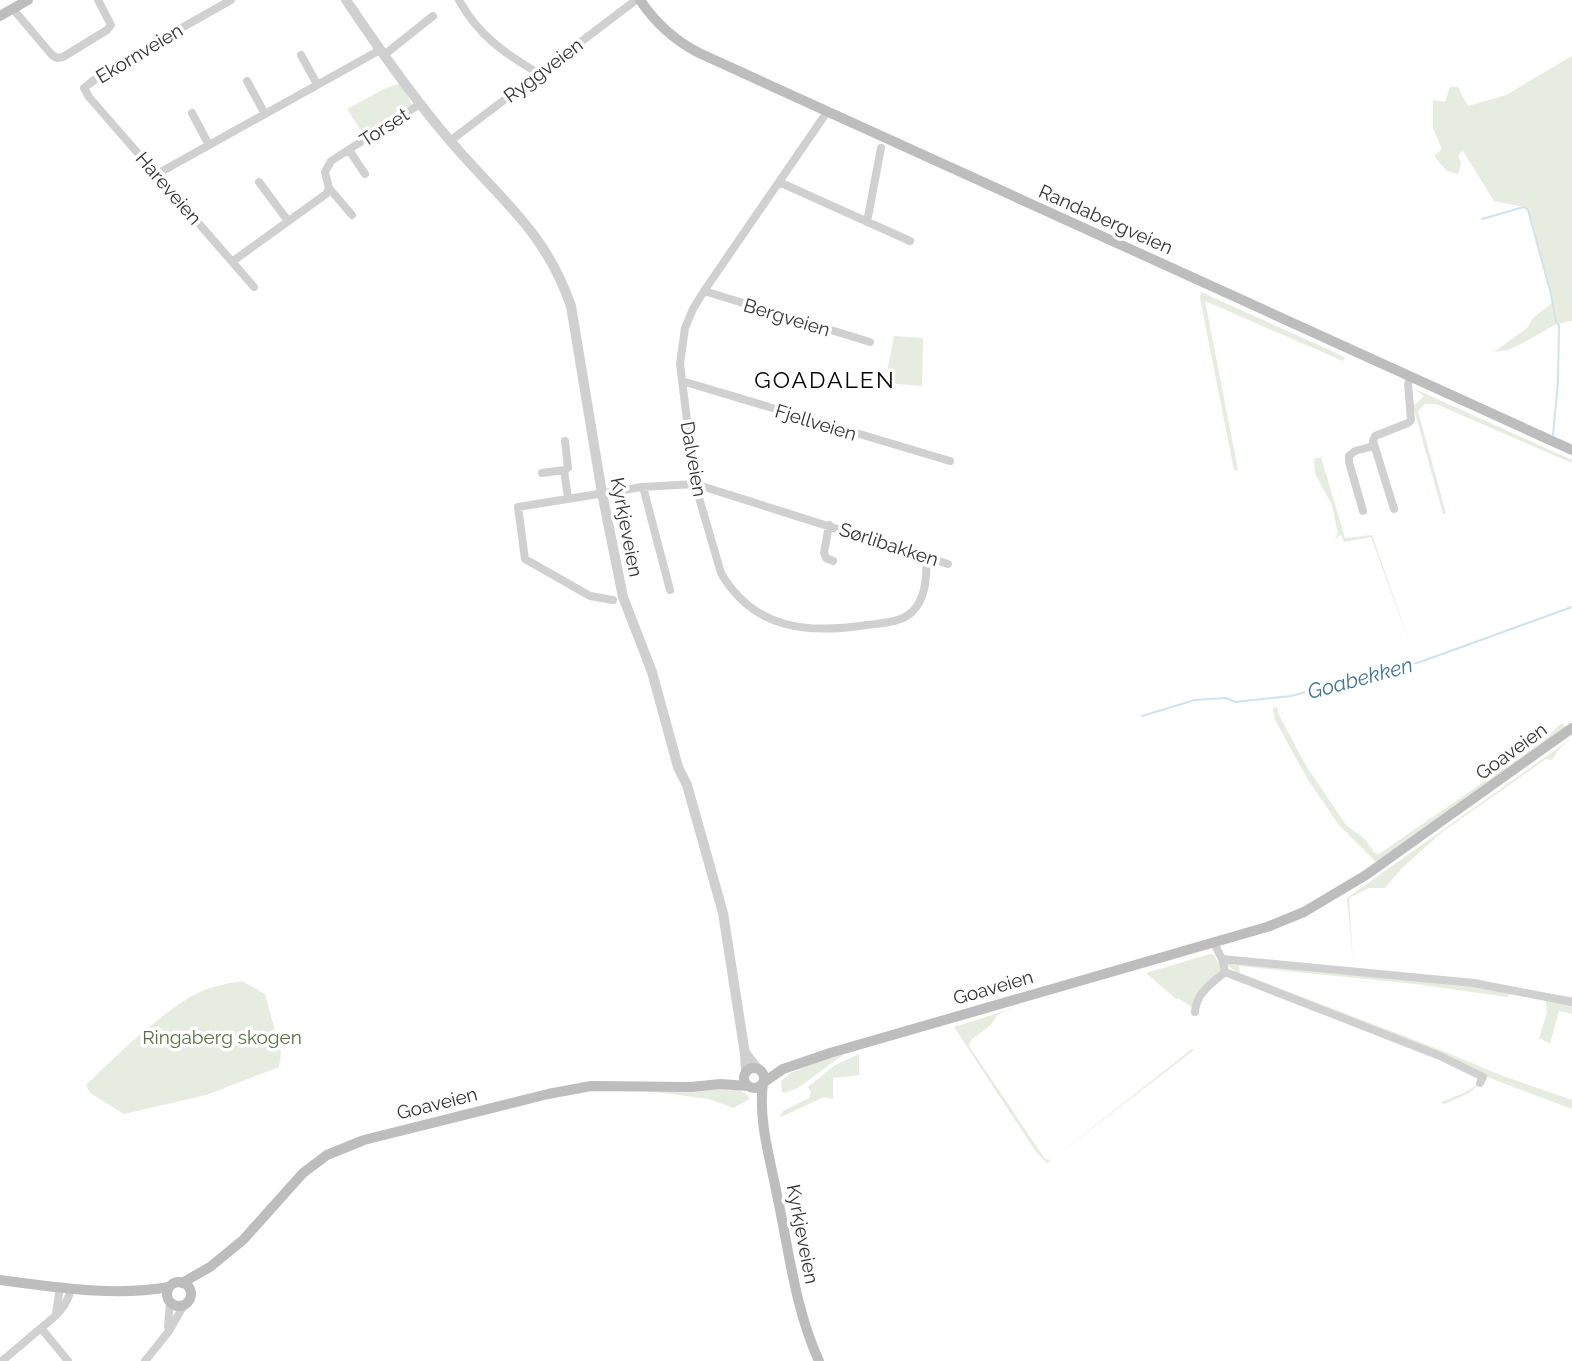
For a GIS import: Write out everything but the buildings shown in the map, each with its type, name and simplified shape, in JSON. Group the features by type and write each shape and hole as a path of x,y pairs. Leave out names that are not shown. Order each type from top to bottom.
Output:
{"main road":[{"path":"0,16 28,0"},
{"name":"Randabergveien","path":"638,0 678,41 699,54 1572,450"},
{"name":"Goaveien","path":"720,1084 752,1071 783,1069 1279,923 1366,875 1572,728"},
{"name":"Goaveien","path":"182,1283 210,1267 258,1226 303,1173 327,1155 355,1143 575,1088 611,1084 691,1087 720,1084 757,1088 783,1069"},
{"path":"748,1087 744,1081 752,1071 764,1075 763,1082"},
{"name":"Kyrkjeveien","path":"763,1082 761,1111 799,1301 807,1332 819,1361"},
{"name":"Kyrkjeveien","path":"748,1087 761,1111"},
{"name":"Goaveien","path":"187,1300 210,1267"},
{"path":"0,1280 145,1291 182,1283 189,1289 187,1300 177,1306 145,1291"},
{"path":"169,1287 169,1301"}],"street":[{"path":"13,9 57,58 107,30 111,24 98,0"},
{"name":"Ekornveien","path":"84,88 107,70 231,0"},
{"name":"Kyrkjeveien","path":"346,0 420,104 450,141 519,214 538,239 549,255 572,306 602,493 623,597 652,672 678,767 687,785 719,896 745,1054 752,1071"},
{"path":"460,0 471,20 492,44 537,73"},
{"name":"Ryggveien","path":"450,141 537,73 638,0"},
{"path":"157,174 317,84 382,52 433,16"},
{"path":"301,55 317,84"},
{"path":"247,81 265,114"},
{"name":"Hareveien","path":"84,88 254,287"},
{"name":"Torset","path":"329,188 325,172 331,161 420,104"},
{"name":"Dalveien","path":"827,112 704,291 685,328 682,343 682,381 695,484 721,573 729,586 753,609 787,624 828,630 899,620 911,613 920,601 925,588 927,556"},
{"path":"192,113 209,145"},
{"path":"867,222 881,148"},
{"name":"Torset","path":"349,150 365,174"},
{"path":"259,182 288,221"},
{"path":"779,182 910,241"},
{"path":"233,261 326,194 329,188 352,215"},
{"name":"Bergveien","path":"704,291 870,342"},
{"path":"1394,509 1374,446 1375,436 1412,420 1408,384 1411,377"},
{"name":"Fjellveien","path":"682,381 950,461"},
{"path":"542,473 568,468 565,441"},
{"path":"1363,511 1349,456 1374,446"},
{"path":"564,470 568,498"},
{"name":"Sørlibakken","path":"614,600 590,596 525,559 518,507 643,487 695,484 948,564"},
{"path":"643,487 670,590"},
{"name":"Sørlibakken","path":"829,525 824,553 826,558 833,561"},
{"path":"1214,943 1225,972"},
{"path":"1222,960 1474,983 1572,1002"},
{"path":"1195,1012 1199,996 1225,972"},
{"path":"1225,972 1440,1056 1482,1077 1480,1083"},
{"path":"2,1361 55,1317 69,1298 65,1287"},
{"path":"145,1361 165,1336 187,1300"},
{"path":"165,1336 169,1301"},
{"path":"41,1328 68,1361"}],"green space":[{"path":"1572,56 1572,321 1556,324 1508,350 1494,352 1527,328 1533,318 1553,302 1528,210 1494,201 1463,151 1458,155 1461,163 1458,174 1447,171 1434,156 1442,149 1433,128 1433,100 1445,102 1450,87 1458,87 1468,106 1506,95"},
{"path":"401,83 412,105 364,136 347,109"},
{"path":"1201,292 1345,357 1343,361 1205,301 1238,470 1234,470"},
{"path":"894,336 923,338 922,386 885,383"},
{"path":"1413,388 1572,460 1572,463 1436,404 1425,404 1418,411 1446,513 1443,514 1413,406 1424,396"},
{"path":"1321,457 1345,538 1372,535 1415,658 1371,537 1344,542 1341,535 1334,539 1338,534 1332,505 1315,474 1314,459"},
{"path":"1277,707 1305,764 1346,825 1364,838 1375,853 1379,854 1536,746 1562,723 1565,727 1376,862 1338,824 1308,780 1275,720 1273,708"},
{"path":"1572,738 1559,749 1552,760 1546,759 1441,833 1401,869 1385,888 1369,888 1349,898 1353,962 1347,898"},
{"path":"1214,955 1222,970 1195,1009 1176,999 1146,973"},
{"path":"1227,963 1523,989 1572,997 1572,1014 1559,1011 1550,1044 1539,1038 1547,1013 1546,1001 1512,992 1507,997 1415,984 1239,966 1240,973 1503,1076 1572,1100 1572,1109 1487,1077 1469,1093 1444,1104 1441,1102 1470,1089 1482,1077 1235,976 1234,970 1226,965"},
{"name":"Ringaberg skogen","path":"242,981 265,994 281,1053 279,1067 206,1095 124,1114 90,1093 86,1085 136,1038 176,1006 202,991"},
{"path":"1027,1004 998,1014 991,1025 971,1040 969,1046 1045,1159 1051,1160 1047,1163 1036,1152 954,1027"},
{"path":"1192,1049 1194,1050 1055,1157"},
{"path":"844,1054 798,1088 782,1092 781,1081 791,1073"},
{"path":"859,1054 859,1075 833,1078 833,1099 824,1097 779,1118 783,1111 809,1098 811,1092 808,1087 835,1065"},
{"path":"737,1089 750,1099 733,1108 709,1099 641,1090"}],"waterway":[{"path":"1482,219 1524,207 1528,210 1556,322 1559,325 1558,382 1553,435"},
{"name":"Goabekken","path":"1142,716 1195,700 1226,698 1235,702 1291,696 1420,662 1572,607"}],"district":[{"name":"GOADALEN","path":"825,379"}]}
